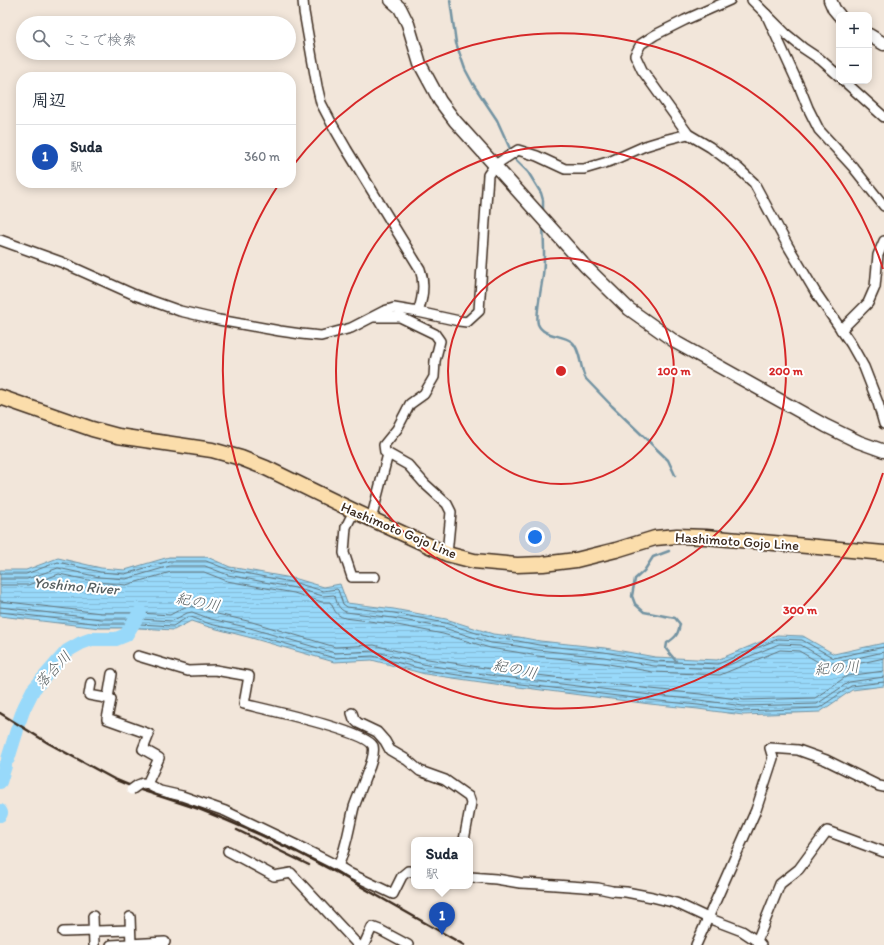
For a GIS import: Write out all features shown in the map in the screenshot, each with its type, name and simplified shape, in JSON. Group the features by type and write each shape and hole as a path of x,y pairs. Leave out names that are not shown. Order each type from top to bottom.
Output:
{"main road":[{"name":"Hashimoto Gojo Line","path":"0,397 92,429 118,436 212,450 241,458 266,468 354,512 447,554 474,560 517,565 543,564 576,560 655,538 677,536 706,537 884,553"}],"street":[{"path":"303,0 321,103 347,150 420,269 423,276 423,291 422,301 418,312"},
{"path":"391,0 400,8 408,24 420,64 440,101 455,122 586,267 629,309 677,343 819,422 859,442 884,451"},
{"path":"730,0 655,35 641,44 635,55 642,70 688,134 710,147 732,163 754,183 788,246 816,293 851,344 864,367 878,403 884,424"},
{"path":"752,0 786,34 821,60 836,73"},
{"path":"830,0 836,12"},
{"path":"766,14 819,130 854,167 884,206"},
{"path":"872,38 884,44"},
{"path":"847,84 884,117"},
{"path":"0,240 61,262 135,295 180,311 219,320 321,336 351,328 384,311 394,308 468,322 478,312 488,175 495,165 518,150 537,156 565,169 584,169 611,161 645,146 688,134"},
{"path":"841,330 868,303 875,287 878,255 884,241"},
{"path":"373,317 400,317 435,334 440,341 435,361 434,377 424,394 410,404 397,429 384,445 385,452 408,465 425,484 447,504 451,512 447,554"},
{"path":"371,520 388,454"},
{"path":"354,512 346,527 344,553 352,577 375,577"},
{"path":"138,656 188,671 215,670 248,676 244,704 350,732 367,740 372,745 373,751 371,764 355,807 344,854 338,866"},
{"path":"112,674 108,698 111,699 107,719 149,734 143,750 159,758 147,784"},
{"path":"91,683 89,694 108,698"},
{"path":"352,713 354,719 358,723 377,732 385,741 390,750 407,760 420,771 445,780 469,797 471,803 465,837"},
{"path":"696,945 756,810 773,758 770,748 798,750 826,760 879,786 884,787"},
{"path":"131,789 143,783 160,791 182,796 225,811 393,894 402,876 408,871 411,872"},
{"path":"473,877 520,883 598,888 626,892 676,903 708,918 742,931 759,943 780,884 799,869 827,831 884,852"},
{"path":"228,851 274,876 291,873 358,945"},
{"path":"93,916 94,945"},
{"path":"130,917 131,944"},
{"path":"364,945 372,927 408,945"},
{"path":"63,932 130,930"},
{"path":"111,945 165,942"}],"water":[{"path":"169,557 207,557 230,567 297,579 324,587 340,584 347,603 394,609 446,619 493,634 605,648 655,657 717,660 777,635 803,636 834,654 884,643 884,686 852,690 820,712 743,715 425,674 372,660 334,662 191,621 174,630 100,628 0,616 0,570 26,570 58,558 101,568 125,570"}],"waterway":[{"path":"450,0 456,43 465,69 497,120 511,151"},
{"path":"513,156 528,172 541,193 543,200 543,213"},
{"path":"543,226 544,263 537,320 540,328 548,333 568,339 572,342 579,355 586,379 668,460 675,475"},
{"path":"669,551 653,557 644,571 635,579 632,596 635,604 644,612 675,618 680,624 675,637 667,643 666,649 676,661"},
{"name":"落合川","path":"19,722 33,690 67,651 92,639 116,639 126,635 140,612"},
{"name":"落合川","path":"8,759 17,730"},
{"name":"落合川","path":"0,782 5,766"},
{"name":"落合川","path":"0,811 0,815"}],"railway":[{"path":"0,713 48,743 114,779 138,789 199,809 297,852 339,874 464,945"},
{"path":"237,830 309,865"}],"place":[{"name":"Suda","path":"442,935"}],"water label":[{"name":"Yoshino River","path":"76,586"},
{"name":"紀の川","path":"198,602"},
{"name":"紀の川","path":"837,668"},
{"name":"紀の川","path":"515,669"}]}
